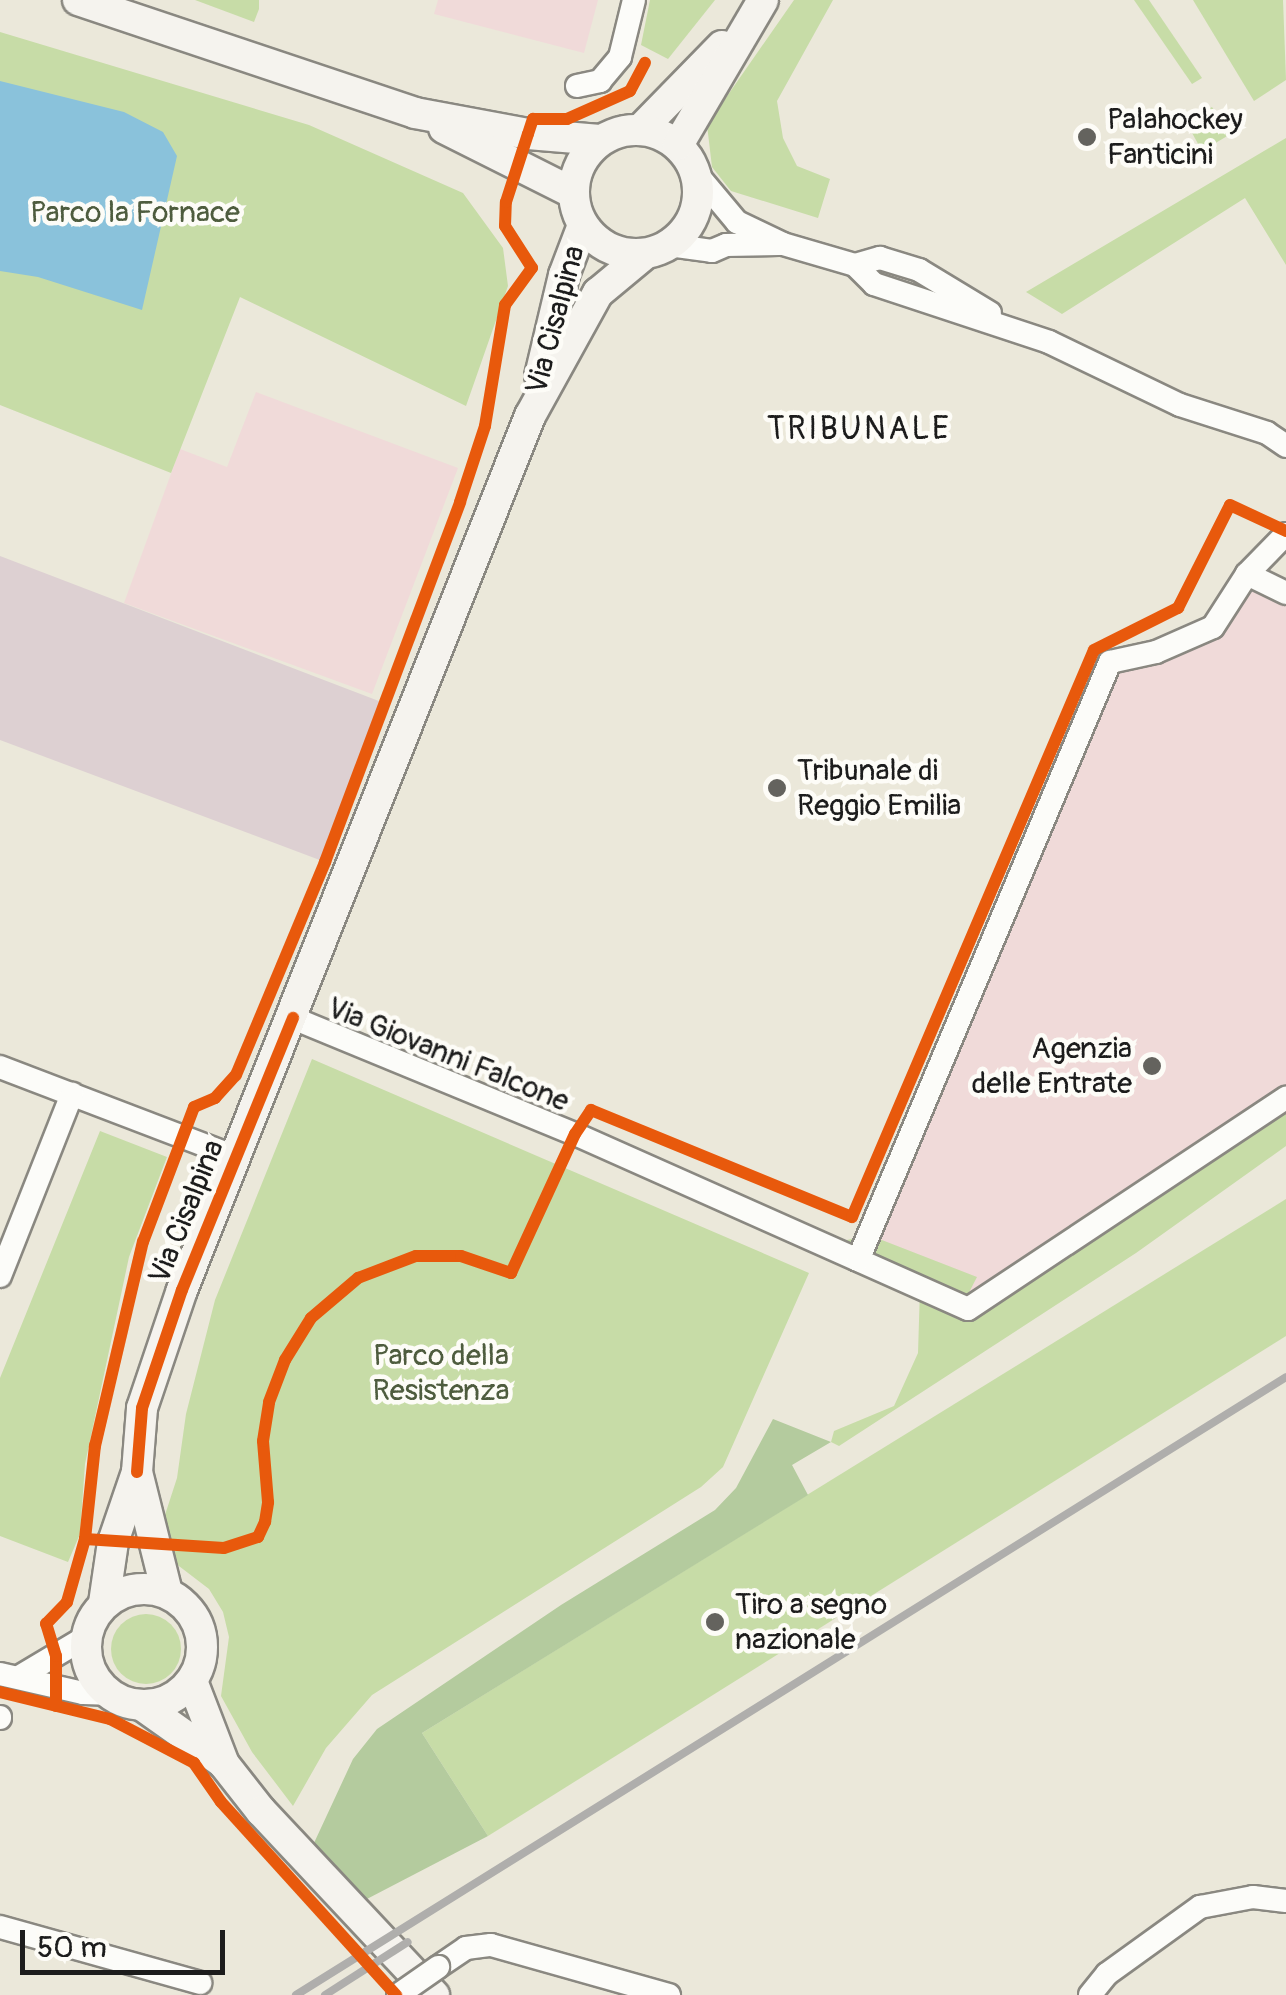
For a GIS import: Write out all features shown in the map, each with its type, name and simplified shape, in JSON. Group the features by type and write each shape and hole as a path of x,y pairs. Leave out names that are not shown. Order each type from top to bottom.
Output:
{"main road":[{"path":"78,0 415,113 528,134 600,140"},
{"path":"642,129 757,8"},
{"path":"678,145 757,8"},
{"path":"415,113 573,192 576,172 600,140 619,131 642,129 678,145 696,173"},
{"name":"Via Cisalpina","path":"86,1638 104,1603 113,1542 137,1472 142,1408 182,1290 530,416 598,293 685,232 695,214 696,173"},
{"name":"Via Cisalpina","path":"573,192 582,225 610,249 657,250"},
{"name":"Via Cisalpina","path":"530,416 564,276 582,225"},
{"name":"Via Cisalpina","path":"137,1472 168,1592 194,1615 201,1631 203,1648 192,1681"},
{"path":"104,1603 134,1588 168,1592"},
{"path":"86,1638 89,1668 108,1694 143,1706 224,1764"},
{"path":"143,1706 162,1703 192,1681 224,1764 260,1811 436,1981"}],"street":[{"path":"578,86 600,82 620,58 634,0"},
{"path":"696,173 738,222 782,244 856,265 880,258 919,270 1014,328 1180,404 1280,437"},
{"path":"657,250 712,251 726,245 782,244"},
{"path":"858,1260 1110,662 1156,652 1213,627 1247,574 1286,534"},
{"path":"1247,574 1286,593"},
{"name":"Via Giovanni Falcone","path":"293,1018 575,1134 968,1309 1286,1098"},
{"path":"0,1068 236,1157"},
{"path":"0,1276 72,1094"},
{"path":"10,1675 86,1638"},
{"path":"10,1675 41,1685 108,1694"},
{"path":"1090,1995 1108,1974 1200,1907 1252,1898 1286,1901"},
{"path":"0,1927 200,1984"},
{"path":"398,1995 436,1981 466,1948 491,1945 670,1995"}],"shaded area":[{"path":"438,0 598,0 584,53 434,14"},
{"path":"256,392 458,468 372,694 124,603 180,449 227,467"},
{"path":"0,556 384,703 325,862 0,740"},
{"path":"1247,574 1286,593 1286,1098 962,1307 858,1260 1110,662 1213,627"}],"green space":[{"path":"195,0 259,0 259,9 254,22"},
{"path":"650,0 715,0 668,59 641,45"},
{"path":"794,0 833,0 777,101 783,138 797,166 830,179 818,218 731,191 712,167 707,125"},
{"path":"1134,0 1149,0 1202,78 1192,84"},
{"path":"1193,0 1283,0 1286,80 1254,101"},
{"name":"Parco la Fornace","path":"0,32 309,125 463,193 503,248 508,286 466,406 240,297 171,473 0,405"},
{"path":"1212,107 1229,135 1202,151 1186,122"},
{"path":"1286,138 1286,265 1245,198 1062,314 1026,292"},
{"name":"Parco della Resistenza","path":"312,1059 809,1273 723,1467 701,1487 372,1695 326,1748 293,1806 252,1752 221,1696 229,1637 223,1612 209,1589 175,1563 163,1521 177,1478 186,1414 215,1300"},
{"path":"1286,1098 1286,1146 1136,1253 839,1446 831,1442 834,1431 894,1406 918,1353 920,1288 825,1245 869,1235 977,1277 962,1306"},
{"path":"100,1131 167,1157 129,1257 85,1464 80,1534 68,1562 0,1536 0,1378"},
{"name":"Tiro a segno nazionale","path":"1286,1199 1286,1336 488,1836 422,1733"},
{"path":"773,1419 831,1442 792,1465 808,1495 422,1733 488,1836 365,1900 314,1843 353,1759 377,1729 561,1605 715,1510 736,1488"},
{"path":"146,1614 171,1624 181,1649 171,1674 146,1684 121,1674 111,1649 121,1624"}],"water":[{"path":"0,81 124,112 163,132 177,156 142,310 38,277 0,271"}],"railway":[{"path":"296,1995 1286,1377"},
{"path":"325,1995 408,1942"}],"cycle path":[{"path":"56,1706 56,1656 46,1624 67,1602 85,1539 95,1446 143,1242 194,1107 215,1098 236,1075 325,862 460,502 485,426 505,305 532,268 505,226 506,202 533,119 567,119 630,91 645,63"},
{"path":"85,1539 224,1548 258,1537 268,1502 263,1441 269,1402 285,1360 311,1318 358,1278 416,1256 461,1256 511,1273 575,1134 591,1110 852,1217 1094,650 1178,608 1230,505 1286,531"},
{"path":"137,1472 142,1408 182,1290 293,1018"},
{"path":"0,1692 110,1719 194,1763 221,1802 396,1995"}],"place":[{"name":"Palahockey Fanticini","path":"1087,137"},
{"name":"Tribunale di Reggio Emilia","path":"777,788"},
{"name":"Agenzia delle Entrate","path":"1152,1066"},
{"name":"Tiro a segno nazionale","path":"715,1622"}],"district":[{"name":"TRIBUNALE","path":"859,429"}]}
